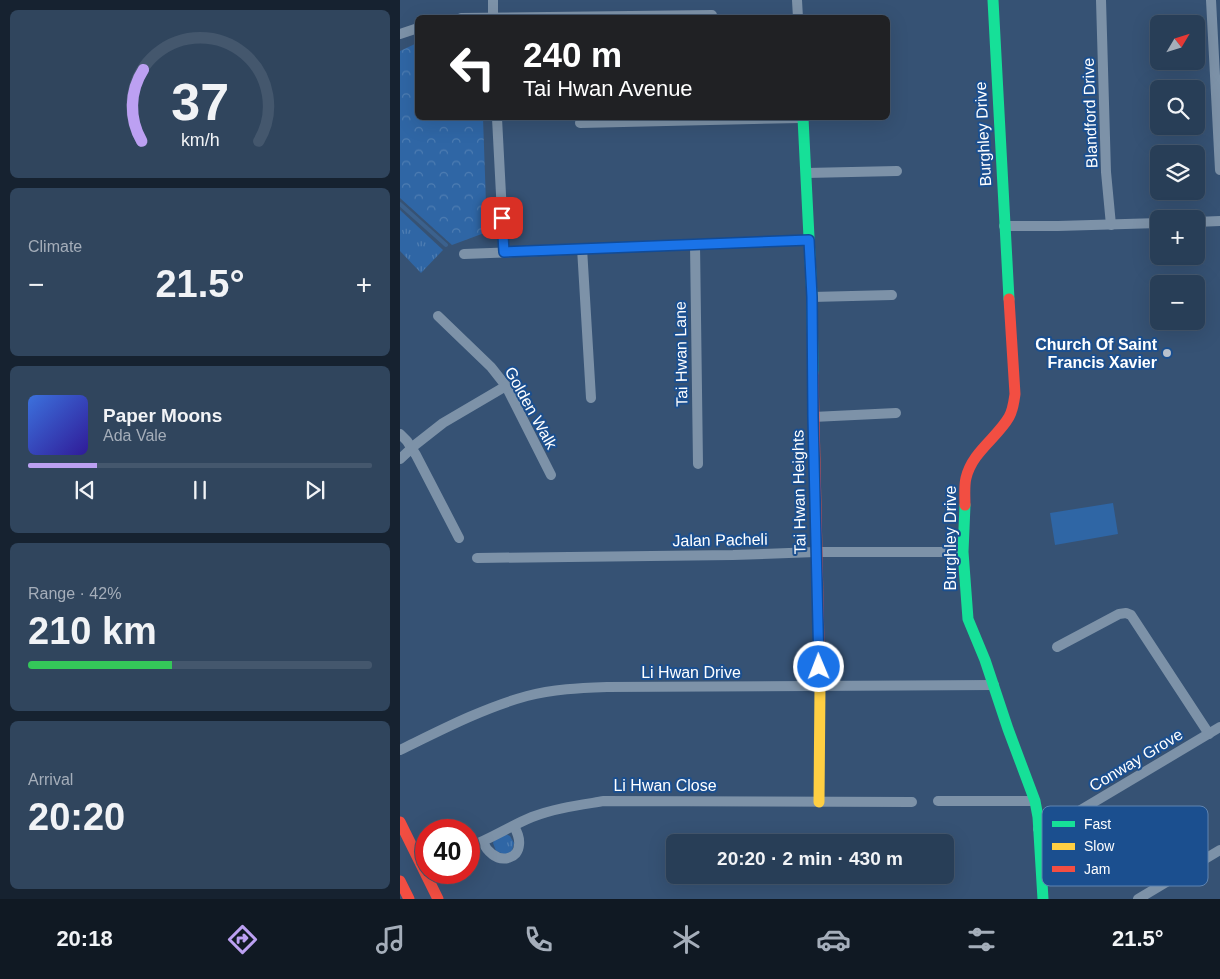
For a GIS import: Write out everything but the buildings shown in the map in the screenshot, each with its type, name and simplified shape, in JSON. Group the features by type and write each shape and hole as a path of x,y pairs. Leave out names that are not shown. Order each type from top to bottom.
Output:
{"street":[{"path":"493,0 493,15"},
{"path":"797,0 798,15"},
{"name":"Burghley Drive","path":"993,0 1014,402 1010,416 970,465 966,478 963,552 968,619 994,685 1035,802 1038,818 1042,885"},
{"name":"Blandford Drive","path":"1101,0 1106,172 1111,225"},
{"path":"1211,0 1220,170"},
{"path":"657,15 712,14"},
{"path":"400,34 415,29"},
{"path":"497,120 504,252"},
{"path":"580,123 712,120"},
{"name":"Tai Hwan Heights","path":"804,120 812,297 820,686"},
{"path":"806,174 897,171"},
{"path":"1205,222 1220,221"},
{"path":"1004,226 1150,223"},
{"path":"464,254 809,240"},
{"name":"Tai Hwan Lane","path":"695,244 698,464"},
{"path":"582,248 591,398"},
{"path":"812,297 892,295"},
{"name":"Golden Walk","path":"438,316 491,367 506,386 551,475"},
{"path":"400,459 443,423 506,386"},
{"name":"Tai Hwan Heights","path":"813,417 896,413"},
{"path":"400,434 412,448 459,538"},
{"name":"Jalan Pacheli","path":"477,558 734,555 816,552 963,552"},
{"path":"1057,647 1119,614 1126,613 1131,615 1208,734"},
{"name":"Li Hwan Drive","path":"400,750 504,703 539,693 570,689 590,687 994,685"},
{"path":"819,802 820,686"},
{"name":"Conway Grove","path":"1087,806 1220,728"},
{"name":"Li Hwan Close","path":"480,843 532,817 555,810 604,801 912,802"},
{"path":"938,801 1035,802"},
{"path":"400,822 438,899"},
{"path":"483,842 487,849 502,859 514,856 519,847 519,838 514,826"},
{"name":"Conway Grove","path":"1038,829 1042,827"},
{"path":"1208,857 1220,850"},
{"path":"400,881 409,899"},
{"name":"Burghley Drive","path":"1042,886 1043,899"},
{"path":"1138,899 1160,886"}],"green space":[{"path":"415,44 415,120 483,120 487,232 452,245 400,198 400,51"},
{"path":"400,210 443,250 421,273 400,251"},
{"path":"1113,503 1118,534 1055,545 1050,513"},
{"path":"506,834 510,836 514,843 512,851 506,855 496,851 493,843 495,839"}],"waterway":[{"path":"400,204 446,245"}],"traffic: fast":[{"path":"993,0 1009,299"},
{"path":"803,120 812,297 813,373"},
{"path":"965,505 963,552 968,619 985,660 1035,801 1038,817 1042,883"},
{"path":"1042,886 1043,899"}],"traffic: slow":[{"path":"819,643 819,802"}],"traffic: jam":[{"path":"965,505 965,484 969,469 979,453 1004,425 1013,406 1015,394 1009,299"},
{"path":"813,373 819,643"},
{"path":"400,822 438,899"},
{"path":"400,881 409,899"}],"place":[{"name":"Church Of Saint Francis Xavier","path":"1167,353"}],"route":[{"path":"502,218 504,252 809,240 812,297 819,667"}]}
